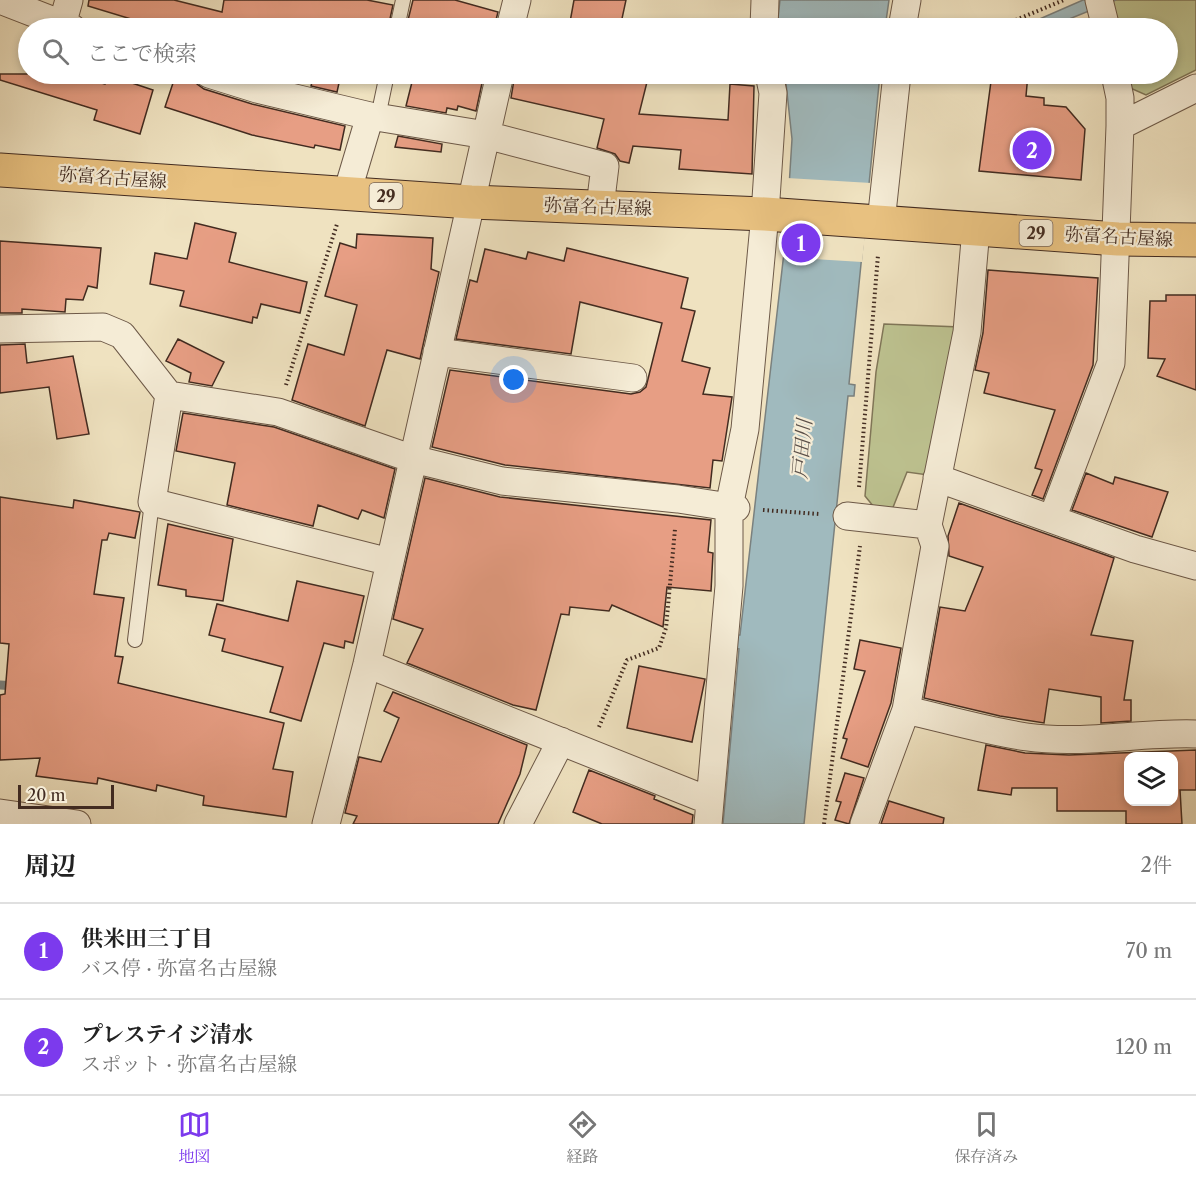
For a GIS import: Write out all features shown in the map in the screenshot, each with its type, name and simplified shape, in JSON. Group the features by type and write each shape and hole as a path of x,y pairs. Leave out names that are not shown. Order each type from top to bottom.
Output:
{"main road":[{"name":"弥富名古屋線","path":"0,170 471,202 769,214 1118,239 1196,240"}],"street":[{"path":"0,0 68,18"},
{"path":"512,18 517,0"},
{"path":"764,18 765,0"},
{"path":"904,18 907,0"},
{"path":"241,84 374,117 486,135 605,166 600,207"},
{"path":"326,824 367,664 498,84"},
{"path":"367,664 589,752 709,812 729,586 732,507 745,429 769,214 773,93 771,84"},
{"path":"879,222 896,84"},
{"path":"1052,519 1111,363 1118,239 1120,98 1117,84"},
{"path":"1120,126 1196,88"},
{"path":"347,194 374,117"},
{"path":"864,824 906,710 935,546 928,525 967,332 976,229"},
{"path":"0,329 103,327 122,335 169,395 278,412 413,459 502,481 678,499 732,507"},
{"path":"437,352 633,378"},
{"path":"169,395 152,502 390,562"},
{"path":"937,478 1135,549 1196,566"},
{"path":"847,516 928,525"},
{"path":"906,710 1028,737 1120,739 1152,733 1196,734"},
{"path":"518,824 561,741"},
{"path":"0,813 77,824"}],"lane":[{"path":"399,18 403,0"},
{"path":"374,117 384,84"},
{"path":"135,640 152,502"}],"path":[{"path":"1020,18 1064,0"},
{"path":"278,412 347,194"},
{"path":"589,752 627,660 658,648 666,628 678,499"},
{"path":"732,507 847,516"}],"green space":[{"path":"1196,0 1196,70 1178,79 1178,18 1115,18 1112,1"},
{"path":"1128,84 1168,84 1146,95 1128,87"},
{"path":"884,324 960,327 928,475 907,472 890,515 878,512 865,496 876,372"}],"water":[{"path":"780,0 889,0 886,18 778,18"},
{"path":"1083,0 1116,0 1072,18 1042,18"},
{"name":"戸田川","path":"786,84 879,84 849,384 855,385 854,396 848,396 804,824 723,824 739,649 733,648 734,635 740,635 786,235 792,139"}],"pier":[{"path":"787,178 871,183 862,262 781,257"}],"building":[{"path":"89,0 174,0 222,12 224,0 367,0 393,5 390,18 128,18 88,6"},
{"path":"413,0 455,0 498,12 496,18 408,18"},
{"path":"574,0 626,0 622,18 571,18"},
{"path":"0,74 18,74 18,84 135,84 153,90 140,134 94,120 97,110 0,80"},
{"path":"173,84 197,84 204,89 252,104 345,126 340,150 315,145 314,148 252,135 165,107"},
{"path":"312,84 339,84 337,92 311,86"},
{"path":"412,84 482,84 476,111 458,106 457,110 447,108 446,113 406,106"},
{"path":"513,84 646,84 639,114 728,120 730,84 754,86 752,174 679,169 681,150 633,146 629,163 620,161 615,154 597,148 604,119 511,98"},
{"path":"991,84 1027,84 1026,96 1044,98 1044,105 1066,107 1085,129 1081,180 979,171"},
{"path":"398,136 442,144 441,152 395,147"},
{"path":"195,223 236,233 229,262 307,282 300,313 261,304 257,318 253,317 252,323 180,306 184,291 150,284 155,253 187,259"},
{"path":"357,234 433,238 431,269 439,272 420,359 387,350 365,426 292,400 308,344 344,355 357,305 325,296 340,243 356,248"},
{"path":"0,241 101,248 97,288 88,286 83,300 66,299 65,312 22,309 22,313 0,313"},
{"path":"567,248 688,278 681,308 695,311 682,361 710,368 703,394 732,397 722,461 713,460 710,488 505,465 432,447 450,370 631,394 640,392 646,387 662,323 580,302 571,354 456,339 470,280 477,282 485,249 526,259 528,252 564,261"},
{"path":"988,270 1098,278 1093,365 1043,499 1032,495 1042,470 1035,468 1055,410 984,393 989,373 975,370 983,333"},
{"path":"1166,295 1196,295 1196,390 1157,376 1165,359 1148,358 1150,301 1166,301"},
{"path":"178,339 224,362 212,386 189,382 191,373 166,361"},
{"path":"25,344 27,363 73,356 89,434 57,439 49,387 0,393 0,345"},
{"path":"183,413 274,427 395,469 384,518 362,510 358,519 318,505 313,526 227,505 235,463 176,451"},
{"path":"1086,473 1113,484 1115,477 1168,492 1152,537 1072,510"},
{"path":"425,478 500,497 711,520 708,552 713,553 711,591 667,587 663,627 612,605 609,611 570,607 569,615 561,614 536,710 513,705 407,663 423,629 393,619"},
{"path":"0,497 73,508 74,500 140,512 135,538 109,533 107,540 102,540 94,594 124,598 115,656 123,657 118,683 284,723 273,769 293,772 286,817 203,805 204,796 157,785 156,791 98,778 97,784 36,776 40,758 0,760 0,695 5,694 9,644 0,643"},
{"path":"959,503 1114,558 1091,635 1133,641 1124,700 1131,700 1131,721 1101,723 1101,697 1049,689 1044,723 1000,716 924,698 940,607 965,611 983,567 949,556 948,536"},
{"path":"168,524 233,539 223,601 186,596 186,590 158,585"},
{"path":"297,581 364,596 353,643 345,641 344,648 324,643 301,721 270,712 283,667 222,651 225,639 209,635 217,604 288,621"},
{"path":"860,640 901,648 891,703 868,767 841,758 847,739 843,738 865,671 854,669"},
{"path":"639,666 705,679 692,742 627,728"},
{"path":"393,692 527,745 520,774 498,824 353,824 357,816 345,813 359,757 381,762 399,718 384,711"},
{"path":"986,745 1025,753 1069,755 1124,753 1124,806 1178,806 1178,752 1145,752 1196,750 1196,790 1180,790 1182,824 1126,824 1126,811 1057,811 1057,788 1012,788 1011,795 978,790"},
{"path":"589,770 655,796 654,799 693,815 692,824 602,824 573,812"},
{"path":"845,773 864,778 849,824 835,820 841,802 836,801"},
{"path":"889,801 944,818 943,824 881,824"}],"waterway":[{"path":"0,685 17,686"}],"place":[{"name":"プレステイジ清水","path":"1032,150"},
{"name":"供米田三丁目","path":"801,243"}]}
